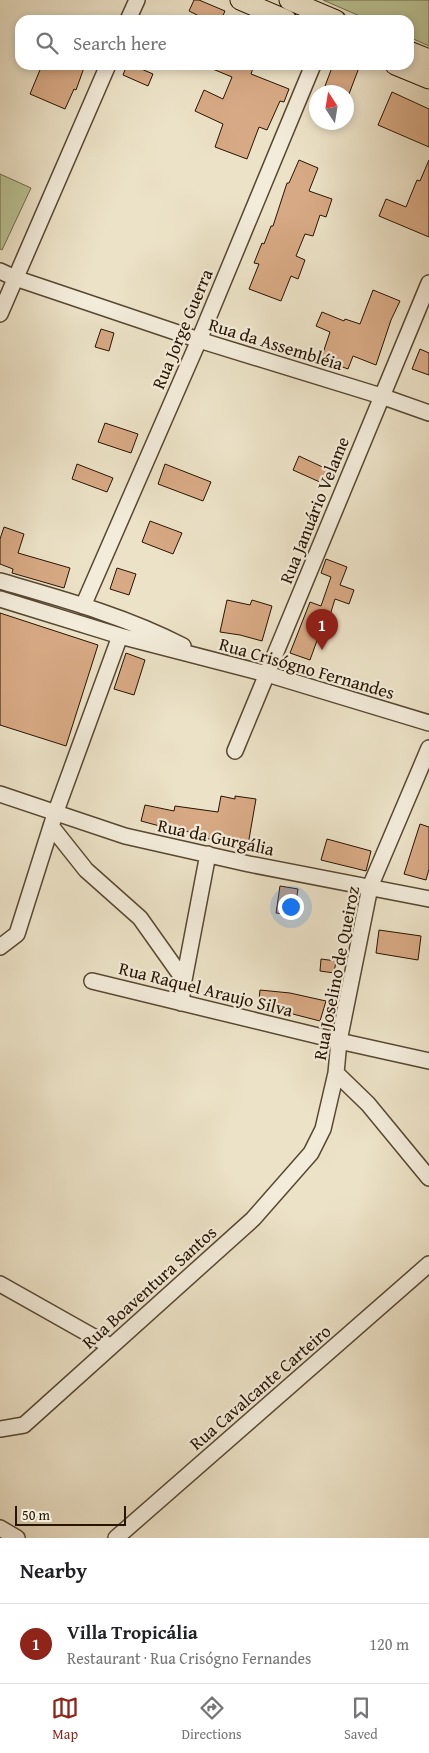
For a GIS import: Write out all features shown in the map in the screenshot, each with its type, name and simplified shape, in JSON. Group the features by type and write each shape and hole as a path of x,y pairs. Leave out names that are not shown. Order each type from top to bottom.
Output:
{"main road":[{"path":"240,0 275,15"},
{"path":"289,0 324,15"},
{"path":"414,53 429,59"},
{"path":"407,70 429,79"}],"street":[{"path":"130,15 137,0"},
{"path":"0,314 106,70"},
{"name":"Rua Jorge Guerra","path":"83,606 199,340 311,70"},
{"name":"Rua da Assembléia","path":"0,271 15,278 199,340 381,396 429,413"},
{"name":"Rua Januário Velame","path":"235,751 429,283"},
{"name":"Rua Crisógno Fernandes","path":"0,581 83,606 159,633 204,657"},
{"name":"Rua Crisógno Fernandes","path":"0,599 120,636 267,674 429,723"},
{"path":"0,946 17,934 53,820 120,636"},
{"name":"Rua Joselino de Queiroz","path":"311,1153 323,1129 336,1073 339,1041 370,887 429,748"},
{"name":"Rua da Gurgália","path":"0,794 53,820 249,864 429,899"},
{"path":"53,820 86,870 140,918 184,980"},
{"path":"181,1003 208,854"},
{"name":"Rua Raquel Araujo Silva","path":"92,981 429,1061"},
{"path":"336,1073 368,1104 429,1178"},
{"name":"Rua Boaventura Santos","path":"0,1429 24,1425 253,1219 311,1153"},
{"name":"Rua Cavalcante Carteiro","path":"116,1538 429,1264"},
{"path":"0,1284 110,1346"},
{"path":"0,1528 17,1538"}],"green space":[{"path":"323,0 429,0 429,46 414,39 414,15 358,15"},
{"path":"0,174 31,188 2,250 0,249"}],"building":[{"path":"194,0 199,0 225,11 223,15 197,15 189,11"},
{"path":"40,70 83,70 76,90 74,89 65,109 30,94"},
{"path":"125,70 144,70 153,74 148,86 123,75"},
{"path":"215,70 252,70 251,74 289,89 284,102 280,101 267,130 259,127 247,159 215,147 223,124 195,111 204,90 223,99 232,77"},
{"path":"331,70 358,70 352,85 325,85"},
{"path":"392,92 429,109 429,147 378,125"},
{"path":"299,160 318,168 309,191 332,199 326,217 320,215 313,236 305,234 296,256 305,260 298,279 291,276 281,301 249,289 259,264 254,263 262,243 264,244 271,226 273,226 287,183 289,183"},
{"path":"429,160 429,237 379,216 386,199 406,207 417,180 420,181"},
{"path":"373,290 400,301 391,320 376,365 353,356 348,369 321,359 330,332 316,326 322,312 344,321 345,319 360,324"},
{"path":"101,329 114,333 109,351 95,347"},
{"path":"420,349 429,353 429,375 412,369"},
{"path":"105,423 138,434 131,453 98,442"},
{"path":"299,456 329,470 322,483 293,470"},
{"path":"77,464 113,478 107,492 72,479"},
{"path":"165,464 211,482 203,501 158,484"},
{"path":"150,521 182,533 173,554 142,542"},
{"path":"4,527 24,534 18,553 70,568 64,588 12,573 13,569 0,564 0,539"},
{"path":"326,559 347,567 340,585 354,590 349,604 335,599 327,625 323,624 310,660 290,653 310,602 321,606 331,577 321,573"},
{"path":"117,568 136,574 129,595 110,589"},
{"path":"227,600 250,605 252,600 272,606 262,641 220,632"},
{"path":"0,613 98,645 66,746 0,725"},
{"path":"126,653 145,660 134,695 114,689"},
{"path":"221,796 235,799 235,796 256,799 248,845 202,838 203,834 171,829 141,821 145,805 174,811 175,806 218,812"},
{"path":"420,824 429,827 429,869 426,880 404,874"},
{"path":"327,839 371,851 366,871 321,860"},
{"path":"280,886 298,889 294,915 276,913"},
{"path":"379,930 421,936 418,960 376,953"},
{"path":"321,959 336,961 334,973 320,971"},
{"path":"260,990 290,993 326,1001 320,1021 285,1012 258,1010"}],"place":[{"name":"Villa Tropicália","path":"322,650"}]}
